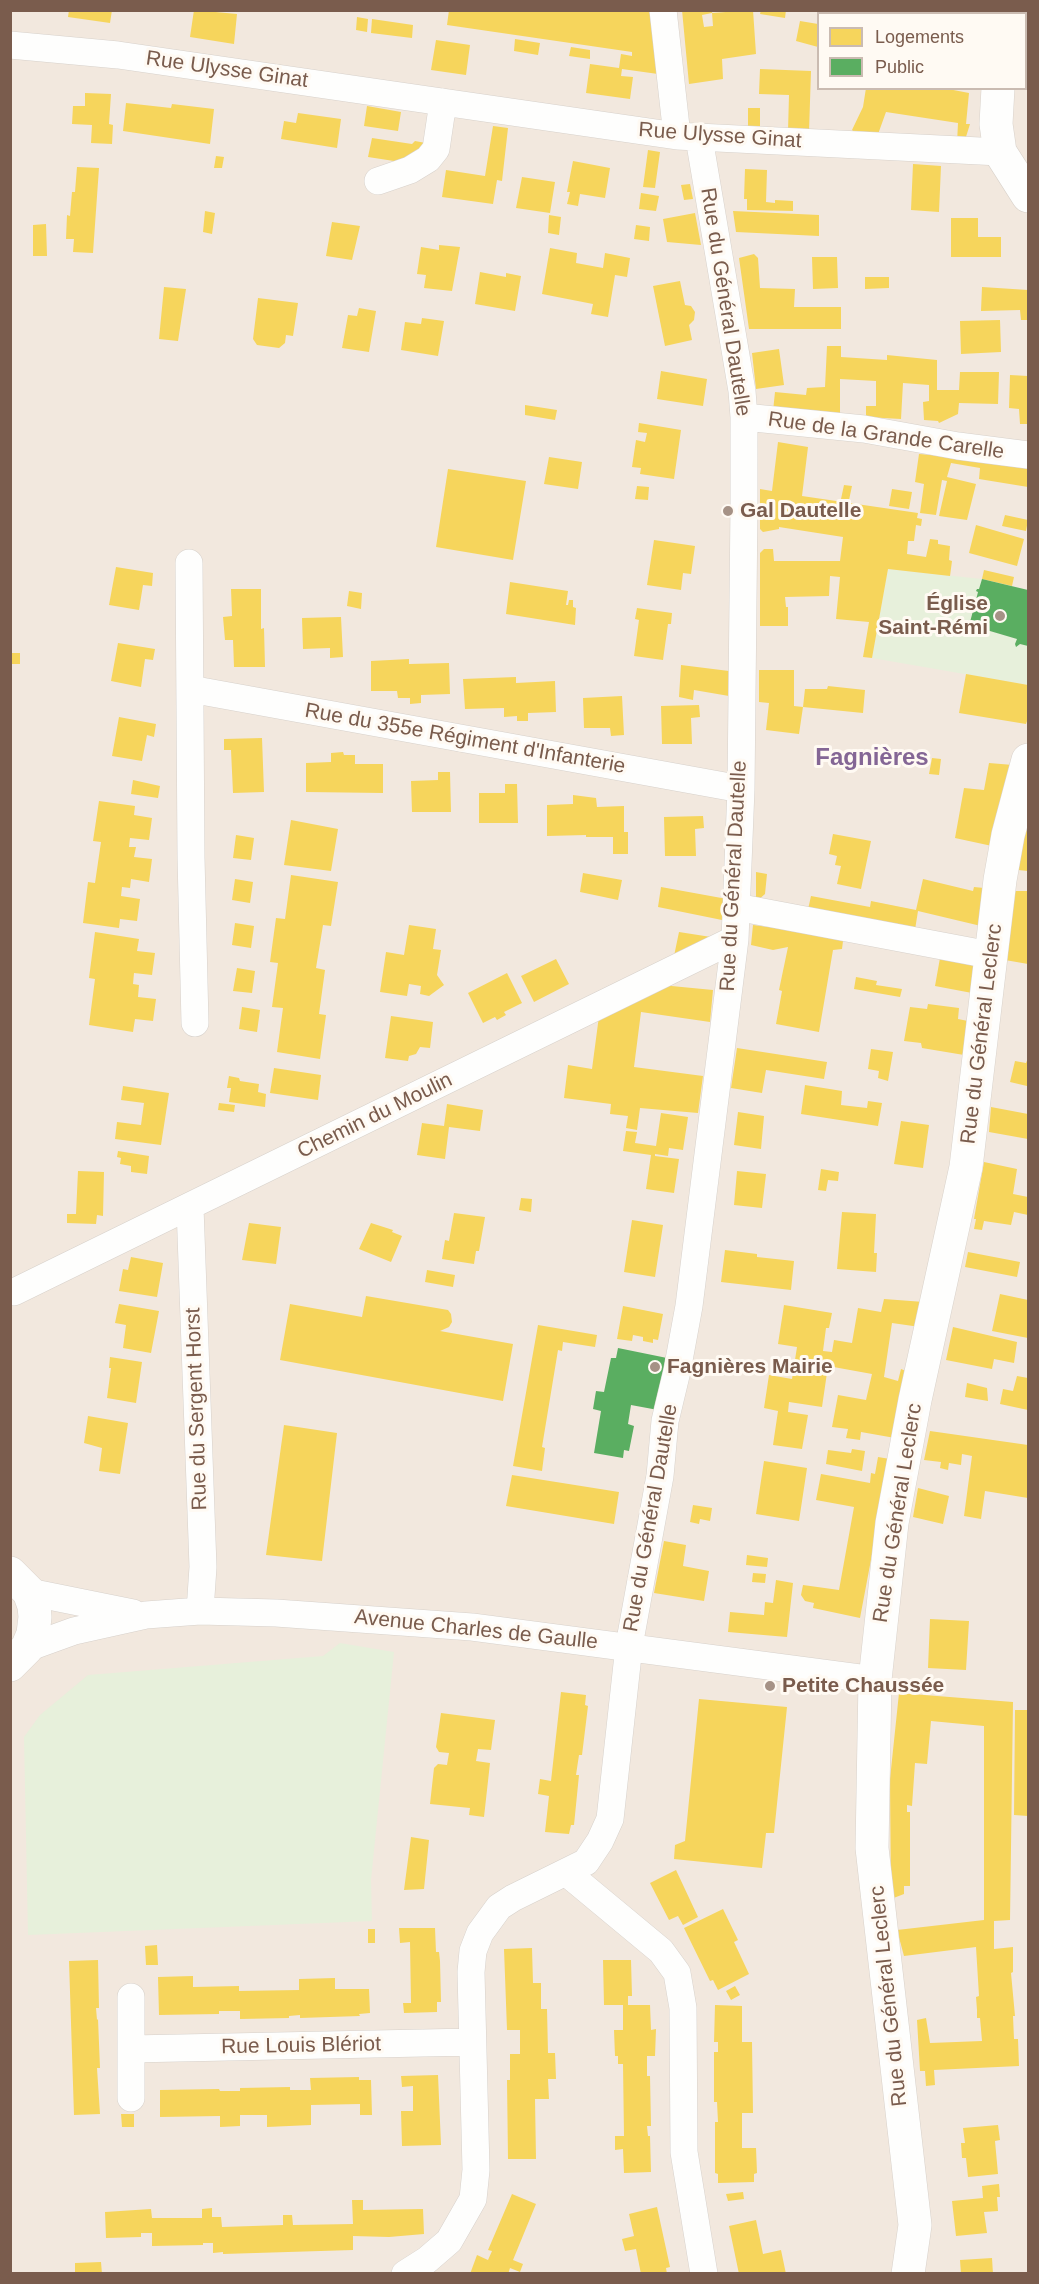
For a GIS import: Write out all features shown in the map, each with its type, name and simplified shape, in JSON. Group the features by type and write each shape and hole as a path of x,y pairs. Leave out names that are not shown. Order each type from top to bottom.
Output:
{"street":[{"name":"Rue du Général Dautelle","path":"405,2274 427,2260 449,2241 473,2199 476,2170 471,1972 473,1951 480,1933 499,1907 586,1862 600,1841 610,1819 629,1646 660,1476 665,1421 689,1306 735,939 741,789 744,417 742,391 663,10"},
{"name":"Rue Ulysse Ginat","path":"10,45 118,55 688,137 1000,152"},
{"path":"998,90 996,124 1000,152 1029,196"},
{"path":"378,181 410,170 428,159 436,149 443,102"},
{"name":"Rue de la Grande Carelle","path":"744,417 864,429 958,446 1029,455"},
{"path":"189,563 195,1023"},
{"name":"Rue du 355e Régiment d'Infanterie","path":"190,689 741,789"},
{"name":"Rue du Général Leclerc","path":"908,2274 915,2225 872,1848 875,1680 894,1512 915,1400 966,1167 990,955 1008,835 1029,760"},
{"path":"736,907 990,955"},
{"name":"Chemin du Moulin","path":"14,1293 735,939"},
{"name":"Rue du Sergent Horst","path":"190,1207 203,1567 200,1611"},
{"path":"19,1656 33,1634 35,1617 34,1606 20,1582"},
{"name":"Avenue Charles de Gaulle","path":"20,1582 146,1615"},
{"name":"Avenue Charles de Gaulle","path":"19,1656 74,1631 146,1615 200,1611 276,1613 422,1622 629,1646 875,1680"},
{"path":"567,1872 661,1951 677,1974 683,2008 684,2152 704,2274"},
{"path":"131,1997 131,2098"},
{"name":"Rue Louis Blériot","path":"131,2049 472,2042"}],"shaded area":[{"path":"11,11 1028,11 1028,2273 11,2273"}],"green space":[{"path":"888,569 982,579 977,589 974,608 970,610 973,611 970,622 968,621 967,624 969,627 973,626 1017,639 1016,646 1020,644 1028,646 1028,685 872,658"},
{"path":"340,1643 394,1652 371,1880 372,1921 28,1935 24,1737 40,1715 88,1675 323,1656"}],"building: Logements":[{"path":"69,10 112,10 110,23 68,17"},
{"path":"194,10 237,14 234,44 190,37"},
{"path":"449,10 650,10 658,74 622,69 621,76 633,77 630,99 586,93 590,64 619,68 621,54 632,56 632,52 447,25"},
{"path":"682,10 713,10 712,13 753,10 756,54 722,59 723,79 689,84","holes":["712,13 713,26 704,27 702,15"]},
{"path":"761,10 786,10 785,18 760,14"},
{"path":"825,10 884,10 884,12 824,12"},
{"path":"357,17 368,19 367,32 356,30"},
{"path":"372,19 413,25 412,38 371,33"},
{"path":"800,21 817,24 817,47 796,41"},
{"path":"515,39 540,43 538,55 514,51"},
{"path":"436,40 470,45 466,75 431,70"},
{"path":"571,47 590,50 590,59 569,56"},
{"path":"760,69 811,71 809,132 788,131 789,95 759,94"},
{"path":"866,90 953,90 969,93 966,124 970,124 965,140 957,143 958,123 886,112 877,137 857,135 852,130 863,107"},
{"path":"85,93 111,94 109,124 113,125 112,144 91,143 92,125 72,124 73,106 85,106"},
{"path":"126,103 171,108 172,104 214,109 210,144 123,131"},
{"path":"367,106 401,112 398,131 364,126"},
{"path":"748,108 760,108 760,129 748,128"},
{"path":"298,113 341,119 337,148 281,139 284,121 296,123"},
{"path":"493,126 508,128 502,181 497,180 493,204 442,197 446,170 485,176"},
{"path":"372,138 412,144 415,141 431,144 407,163 368,157"},
{"path":"648,150 660,152 655,188 643,187"},
{"path":"216,156 224,157 222,168 214,168"},
{"path":"573,161 610,168 605,198 580,194 578,206 567,204"},
{"path":"913,164 941,166 939,212 911,210"},
{"path":"77,167 99,168 93,253 73,252 74,239 66,239 67,215 70,216"},
{"path":"745,169 767,170 766,202 793,201 793,211 747,210 747,199 744,199"},
{"path":"522,177 555,182 550,213 516,208"},
{"path":"690,184 693,199 684,200 681,185"},
{"path":"641,193 659,196 656,211 639,209"},
{"path":"205,211 215,213 212,234 203,232"},
{"path":"733,211 819,215 819,236 736,232"},
{"path":"695,213 701,245 667,242 663,219"},
{"path":"549,215 561,217 559,235 548,233"},
{"path":"951,218 978,218 978,237 1001,237 1001,257 951,257"},
{"path":"332,222 360,226 352,260 326,256"},
{"path":"46,224 47,256 33,256 33,225"},
{"path":"636,225 650,227 649,241 634,239"},
{"path":"439,245 460,247 452,291 424,288 426,275 417,274 421,247 439,250"},
{"path":"550,248 577,253 576,263 603,268 605,253 630,258 627,277 615,275 608,317 591,314 593,304 542,294"},
{"path":"754,254 758,258 760,288 795,289 794,307 841,307 841,329 749,329 739,258"},
{"path":"812,257 837,257 838,288 813,289"},
{"path":"480,272 506,277 506,273 521,276 515,311 475,304"},
{"path":"865,277 889,277 889,288 865,289"},
{"path":"680,281 685,305 691,306 695,312 694,320 689,325 692,340 665,346 653,286"},
{"path":"164,287 186,289 178,341 159,339"},
{"path":"982,287 1028,290 1028,320 1021,320 1020,310 981,311"},
{"path":"258,298 298,303 293,336 286,335 285,343 279,348 257,345 253,339"},
{"path":"359,308 376,311 369,352 342,348 348,315 357,316"},
{"path":"422,318 444,321 438,356 401,350 405,322 421,324"},
{"path":"1000,320 1001,352 961,354 960,321"},
{"path":"827,346 841,346 841,357 887,360 887,355 937,360 937,390 959,390 960,372 999,372 998,404 959,403 958,414 939,423 924,420 923,402 929,401 929,385 903,383 901,419 866,417 866,406 876,406 876,381 840,379 840,416 773,411 775,392 806,395 807,388 825,387"},
{"path":"779,349 784,385 756,389 752,353"},
{"path":"661,371 707,379 703,406 657,399"},
{"path":"1010,375 1028,376 1028,424 1020,424 1019,409 1009,408"},
{"path":"525,405 557,410 555,420 525,415"},
{"path":"639,423 681,430 674,479 640,474 641,468 632,467 636,440 645,442 647,433 638,432"},
{"path":"778,442 808,447 802,496 918,513 917,518 922,519 921,526 916,525 914,541 908,541 907,554 926,557 930,539 938,540 938,544 950,546 949,560 952,561 950,576 888,569 872,658 863,657 869,622 836,619 840,577 830,576 829,596 785,597 786,607 788,607 788,626 760,626 760,553 764,549 773,549 774,561 840,561 843,537 779,527 779,529 763,532 760,529 760,489 772,491"},
{"path":"919,454 1028,463 1028,487 979,479 980,468 951,463 947,477 976,484 967,520 939,516 947,481 942,480 936,515 920,513 924,484 915,482"},
{"path":"549,457 582,462 578,489 544,484"},
{"path":"448,469 526,481 513,560 436,547"},
{"path":"844,485 852,486 849,500 841,499"},
{"path":"637,486 649,487 648,500 635,499"},
{"path":"892,489 912,492 909,509 889,506"},
{"path":"1005,515 1028,520 1026,531 1002,526"},
{"path":"976,525 1024,539 1017,566 969,553"},
{"path":"654,540 695,546 691,574 683,573 681,590 647,585"},
{"path":"116,567 153,573 152,586 143,585 139,610 109,605"},
{"path":"984,570 1014,577 1012,586 982,579"},
{"path":"510,582 568,591 566,605 569,600 573,600 573,607 576,608 575,625 506,614"},
{"path":"231,589 261,589 261,629 264,628 265,667 234,667 233,640 225,640 223,617 232,616"},
{"path":"349,591 362,593 361,609 347,606"},
{"path":"637,608 672,613 671,624 668,624 663,660 634,656 639,620 635,619"},
{"path":"341,617 343,657 330,658 330,648 303,649 302,618"},
{"path":"118,643 155,649 153,660 145,659 141,687 111,681"},
{"path":"12,653 20,653 20,664 12,664"},
{"path":"409,659 409,664 449,663 450,694 421,695 421,703 410,704 410,698 398,698 397,691 371,691 371,661"},
{"path":"681,665 729,671 729,696 694,690 693,700 679,697"},
{"path":"759,670 794,670 794,706 803,707 799,734 766,730 769,703 759,702"},
{"path":"966,674 1028,685 1026,724 959,713"},
{"path":"516,677 516,683 555,681 556,712 528,713 528,721 517,721 517,716 504,717 504,708 465,709 463,679"},
{"path":"828,686 865,690 863,713 803,707 805,689 827,689"},
{"path":"622,696 624,735 611,736 610,728 584,728 583,698"},
{"path":"699,705 700,717 691,718 692,744 662,744 661,706"},
{"path":"119,717 156,724 154,737 147,735 142,761 112,756"},
{"path":"262,738 264,792 233,793 231,750 224,750 224,739"},
{"path":"343,752 344,755 355,755 355,764 383,764 383,793 306,792 306,763 331,762 331,753"},
{"path":"932,758 941,759 939,775 929,774"},
{"path":"989,763 1013,765 992,846 955,838 964,788 984,790"},
{"path":"438,772 450,772 451,812 412,812 411,781 438,780"},
{"path":"133,780 160,786 158,798 131,794"},
{"path":"505,784 517,784 518,823 479,823 479,793 505,793"},
{"path":"573,795 596,798 597,807 624,806 624,832 628,832 628,854 613,854 613,837 547,836 547,805 573,804"},
{"path":"99,801 135,806 134,815 152,818 149,840 130,838 129,847 136,847 134,857 152,859 149,882 131,879 130,888 122,887 121,896 140,899 137,921 120,919 119,928 83,923 88,882 95,883 101,842 93,841"},
{"path":"703,816 704,828 695,829 696,856 665,856 664,817"},
{"path":"291,820 338,829 331,871 284,865"},
{"path":"1025,823 1028,824 1028,871 1018,870"},
{"path":"833,834 871,841 861,889 837,884 841,866 835,865 837,856 829,854"},
{"path":"236,835 254,838 251,860 233,858"},
{"path":"756,872 767,874 765,894 758,900 756,898"},
{"path":"583,873 622,880 618,900 580,892"},
{"path":"291,875 338,882 331,926 323,925 316,968 325,970 319,1014 326,1015 320,1059 277,1052 283,1008 272,1007 278,963 270,962 276,918 285,919"},
{"path":"235,879 253,882 250,903 232,900"},
{"path":"923,879 973,891 974,887 984,888 981,926 918,911 914,936 807,914 811,896 870,907 871,901 916,910"},
{"path":"661,887 727,899 722,920 658,907"},
{"path":"1015,891 1028,891 1028,964 1005,960"},
{"path":"235,923 254,926 251,948 232,945"},
{"path":"409,925 436,929 433,949 441,950 437,975 444,985 429,996 420,994 421,986 409,984 407,996 380,992 386,952 404,955"},
{"path":"753,925 840,936 843,941 842,949 833,950 819,1032 776,1024 782,991 779,990 788,947 773,950 751,945"},
{"path":"95,932 139,939 137,951 155,953 152,975 134,973 133,984 139,985 138,997 156,999 153,1021 135,1019 133,1032 89,1025 95,979 89,978"},
{"path":"679,932 711,937 674,956"},
{"path":"940,958 976,966 972,993 935,986"},
{"path":"556,959 569,984 534,1002 521,976"},
{"path":"237,968 255,971 252,993 233,991"},
{"path":"507,973 522,1003 504,1012 506,1015 497,1020 495,1017 483,1023 468,993"},
{"path":"856,977 877,981 876,985 902,989 900,997 854,989"},
{"path":"661,985 713,990 710,1022 641,1012 634,1067 703,1076 698,1113 640,1108 637,1130 626,1128 628,1116 610,1114 611,1104 564,1098 568,1065 592,1069 599,1016"},
{"path":"928,1004 959,1008 958,1019 968,1021 964,1055 922,1048 921,1043 904,1041 910,1007 927,1009"},
{"path":"242,1007 260,1010 257,1032 239,1029"},
{"path":"391,1016 433,1022 430,1048 420,1047 416,1054 409,1056 408,1061 385,1058"},
{"path":"737,1048 827,1062 824,1079 766,1070 762,1093 731,1088"},
{"path":"871,1049 893,1052 888,1081 878,1078 879,1071 868,1069"},
{"path":"1028,1058 1027,1086 1010,1082 1015,1061 1026,1063"},
{"path":"274,1068 321,1075 318,1100 270,1093"},
{"path":"229,1076 239,1078 240,1081 259,1084 258,1092 266,1094 265,1107 229,1102 231,1088 227,1088"},
{"path":"805,1085 842,1091 841,1105 867,1108 868,1101 882,1103 878,1126 801,1114"},
{"path":"123,1086 169,1093 161,1145 115,1139 117,1122 141,1125 144,1103 121,1100"},
{"path":"219,1103 235,1105 234,1112 218,1110"},
{"path":"447,1104 483,1110 480,1131 449,1127 445,1159 417,1155 422,1123 444,1126"},
{"path":"991,1107 1028,1114 1028,1139 989,1132"},
{"path":"738,1112 764,1116 761,1149 734,1145"},
{"path":"661,1113 688,1117 683,1150 669,1148 668,1156 655,1154 655,1156 679,1159 674,1193 646,1189 651,1155 623,1151 626,1131 637,1132 635,1143 656,1146"},
{"path":"901,1121 929,1125 923,1168 894,1164"},
{"path":"118,1151 149,1156 147,1174 131,1172 131,1166 120,1164 121,1158 117,1157"},
{"path":"984,1162 1017,1169 1013,1194 1028,1197 1028,1215 1014,1212 1011,1225 984,1221 982,1230 974,1229"},
{"path":"821,1169 839,1172 838,1181 828,1180 826,1191 818,1190"},
{"path":"78,1171 104,1172 103,1216 97,1215 96,1224 67,1223 67,1214 76,1214"},
{"path":"737,1171 766,1174 762,1208 734,1205"},
{"path":"521,1198 532,1199 531,1212 519,1210"},
{"path":"842,1212 876,1214 874,1253 877,1253 876,1272 837,1269"},
{"path":"454,1213 485,1217 479,1251 476,1251 474,1264 442,1259 445,1240 449,1241"},
{"path":"632,1220 663,1225 655,1277 624,1272"},
{"path":"249,1223 281,1227 276,1264 242,1260"},
{"path":"371,1223 393,1230 392,1232 402,1236 391,1262 359,1249"},
{"path":"725,1250 757,1254 757,1257 794,1261 791,1290 721,1282"},
{"path":"968,1252 1020,1262 1017,1277 965,1267"},
{"path":"131,1257 163,1263 157,1297 119,1291 123,1269 128,1270"},
{"path":"427,1270 455,1275 453,1287 425,1282"},
{"path":"1000,1294 1028,1300 1028,1338 992,1331"},
{"path":"366,1296 448,1310 452,1322 449,1327 440,1331 513,1344 503,1401 280,1360 290,1304 362,1317"},
{"path":"884,1299 924,1302 920,1327 892,1323 884,1377 898,1381 901,1369 911,1373 895,1438 861,1432 860,1440 846,1438 848,1429 832,1427 838,1395 866,1400 872,1374 828,1366 822,1407 789,1402 788,1412 808,1415 802,1449 773,1445 778,1411 764,1408 769,1375 792,1379 797,1347 778,1344 784,1305 832,1313 829,1328 826,1328 823,1351 832,1352 834,1340 852,1343 858,1308 881,1312"},
{"path":"119,1304 159,1311 151,1353 123,1348 126,1325 115,1323"},
{"path":"623,1306 663,1314 658,1340 653,1339 653,1343 643,1341 643,1337 633,1335 632,1341 617,1339"},
{"path":"538,1325 597,1335 595,1347 563,1342 562,1351 558,1350 542,1447 545,1448 542,1471 513,1466"},
{"path":"953,1327 1017,1342 1014,1363 994,1359 992,1369 946,1360"},
{"path":"110,1357 142,1362 136,1403 107,1398 111,1368 109,1368"},
{"path":"1017,1376 1028,1378 1028,1410 1000,1404 1003,1389 1013,1391"},
{"path":"967,1383 987,1388 988,1401 965,1397"},
{"path":"88,1416 128,1423 120,1474 99,1471 102,1448 84,1443"},
{"path":"284,1425 337,1433 322,1561 266,1555"},
{"path":"930,1431 1028,1445 1028,1498 985,1491 981,1519 964,1516 972,1456 962,1454 961,1465 949,1463 948,1470 940,1468 941,1462 924,1460"},
{"path":"852,1449 865,1451 862,1471 826,1464 828,1450 851,1453"},
{"path":"878,1457 890,1459 860,1618 813,1608 814,1603 805,1601 801,1595 803,1585 839,1590 854,1507 816,1500 821,1474 870,1483 871,1473 875,1474"},
{"path":"764,1461 807,1468 799,1521 756,1514"},
{"path":"512,1475 619,1492 614,1524 506,1506"},
{"path":"918,1488 949,1496 943,1524 913,1517"},
{"path":"693,1505 712,1508 710,1521 700,1519 699,1524 690,1522"},
{"path":"664,1541 686,1545 683,1566 709,1571 704,1601 654,1593"},
{"path":"747,1555 768,1558 767,1567 746,1565"},
{"path":"753,1573 766,1574 765,1583 752,1582"},
{"path":"776,1580 793,1583 787,1637 728,1632 730,1612 764,1615 765,1602 773,1603"},
{"path":"930,1619 969,1621 966,1670 928,1668"},
{"path":"561,1692 586,1695 585,1705 588,1706 582,1755 579,1755 576,1775 579,1775 574,1825 571,1825 569,1834 545,1832 549,1796 538,1794 540,1779 551,1781"},
{"path":"899,1693 1013,1702 1010,1920 994,1921 994,1949 1013,1947 1013,1972 1011,1973 1015,2016 1013,2016 1014,2039 1018,2039 1019,2066 934,2070 935,2085 926,2086 925,2071 920,2071 917,2020 926,2018 930,2043 982,2041 980,2018 977,2018 976,1997 979,1996 976,1947 904,1956 897,1930 984,1920 984,1726 931,1721 927,1764 915,1763 912,1806 907,1805 907,1812 910,1812 910,1886 904,1886 904,1894 891,1899 890,1779"},
{"path":"699,1699 787,1707 774,1833 766,1833 762,1868 674,1859 675,1845 685,1841"},
{"path":"1015,1710 1028,1710 1028,1816 1014,1815"},
{"path":"441,1713 495,1720 491,1750 478,1749 476,1761 490,1763 484,1817 469,1815 470,1808 430,1804 434,1768 438,1764 447,1765 449,1753 439,1752 436,1747"},
{"path":"411,1837 429,1840 424,1889 404,1890"},
{"path":"676,1870 698,1917 683,1925 678,1916 669,1920 650,1883"},
{"path":"723,1909 738,1940 734,1942 749,1974 718,1990 713,1980 710,1981 684,1928"},
{"path":"399,1928 435,1928 436,1952 439,1952 440,1961 441,2002 437,2002 437,2012 404,2013 403,2003 411,2003 410,1942 400,1943"},
{"path":"368,1929 375,1929 375,1943 368,1943"},
{"path":"157,1945 158,1965 146,1965 145,1946"},
{"path":"532,1948 533,1983 541,1983 541,2009 547,2009 548,2053 555,2053 556,2079 548,2079 549,2099 535,2099 536,2159 508,2159 507,2080 510,2080 510,2054 520,2054 520,2030 507,2030 504,1949"},
{"path":"98,1960 99,2008 96,2008 100,2114 74,2115 69,1961"},
{"path":"603,1960 631,1960 632,1996 628,1996 628,2005 650,2005 651,2030 656,2029 655,2056 647,2056 647,2076 650,2076 651,2126 647,2126 648,2136 650,2136 651,2172 624,2173 623,2149 615,2150 615,2136 624,2136 623,2064 618,2064 618,2056 615,2056 614,2030 623,2030 623,2005 604,2005"},
{"path":"193,1976 193,1987 239,1986 239,1991 299,1990 299,1979 335,1978 335,1989 369,1989 370,2013 359,2014 360,2016 300,2018 300,2015 289,2016 289,2018 240,2019 240,2011 219,2011 219,2014 159,2015 158,1977"},
{"path":"735,1986 740,1995 731,2000 726,1991"},
{"path":"715,2005 742,2006 742,2042 752,2042 753,2113 742,2113 742,2148 756,2148 757,2173 754,2174 754,2182 718,2183 718,2174 715,2173 715,2122 718,2122 717,2102 714,2102 714,2052 718,2052 718,2042 714,2042"},
{"path":"438,2075 441,2145 402,2146 401,2111 413,2111 413,2086 402,2087 401,2076"},
{"path":"359,2077 359,2080 371,2080 372,2115 360,2115 360,2104 311,2105 311,2125 267,2127 267,2115 240,2115 240,2126 220,2127 220,2116 160,2117 160,2090 240,2091 240,2088 290,2087 290,2090 311,2090 310,2078"},
{"path":"121,2114 134,2114 134,2127 122,2127"},
{"path":"998,2125 1000,2140 995,2141 998,2174 968,2177 966,2158 962,2158 961,2143 965,2143 963,2128"},
{"path":"999,2184 998,2211 984,2212 987,2233 956,2236 952,2201 983,2198 982,2186"},
{"path":"743,2192 744,2199 728,2201 726,2194"},
{"path":"512,2194 536,2204 513,2260 523,2264 520,2272 510,2268 508,2274 470,2274 477,2255 488,2260 492,2251 488,2250"},
{"path":"352,2200 363,2200 363,2210 423,2209 424,2234 389,2237 353,2236 353,2250 223,2254 223,2252 213,2253 213,2243 152,2246 152,2233 141,2233 141,2237 106,2238 105,2212 151,2209 152,2218 202,2218 202,2209 212,2208 212,2217 221,2217 222,2227 283,2225 283,2215 292,2215 293,2225 353,2224"},
{"path":"657,2207 670,2267 666,2268 667,2274 641,2274 636,2249 625,2251 622,2239 634,2236 629,2214"},
{"path":"756,2220 763,2254 781,2250 786,2274 739,2274 729,2226"},
{"path":"992,2258 993,2274 961,2274 960,2260"},
{"path":"101,2262 102,2274 75,2274 75,2263"}],"building: Public":[{"name":"Église Saint-Rémi","path":"982,579 1028,590 1028,646 1020,644 1016,647 1017,639 973,626 969,627 967,621 970,622 973,611 970,610 974,608 978,592 976,591"},
{"path":"618,1348 667,1358 658,1410 631,1405 628,1424 634,1426 629,1451 624,1450 623,1458 594,1453 601,1411 593,1409 596,1391 604,1392 611,1358 616,1358"}],"place":[{"name":"Gal Dautelle","path":"728,511"},
{"name":"Église Saint-Rémi","path":"1000,616"},
{"name":"Fagnières Mairie","path":"655,1367"},
{"name":"Petite Chaussée","path":"770,1686"}],"district":[{"name":"Fagnières","path":"872,758"}]}
